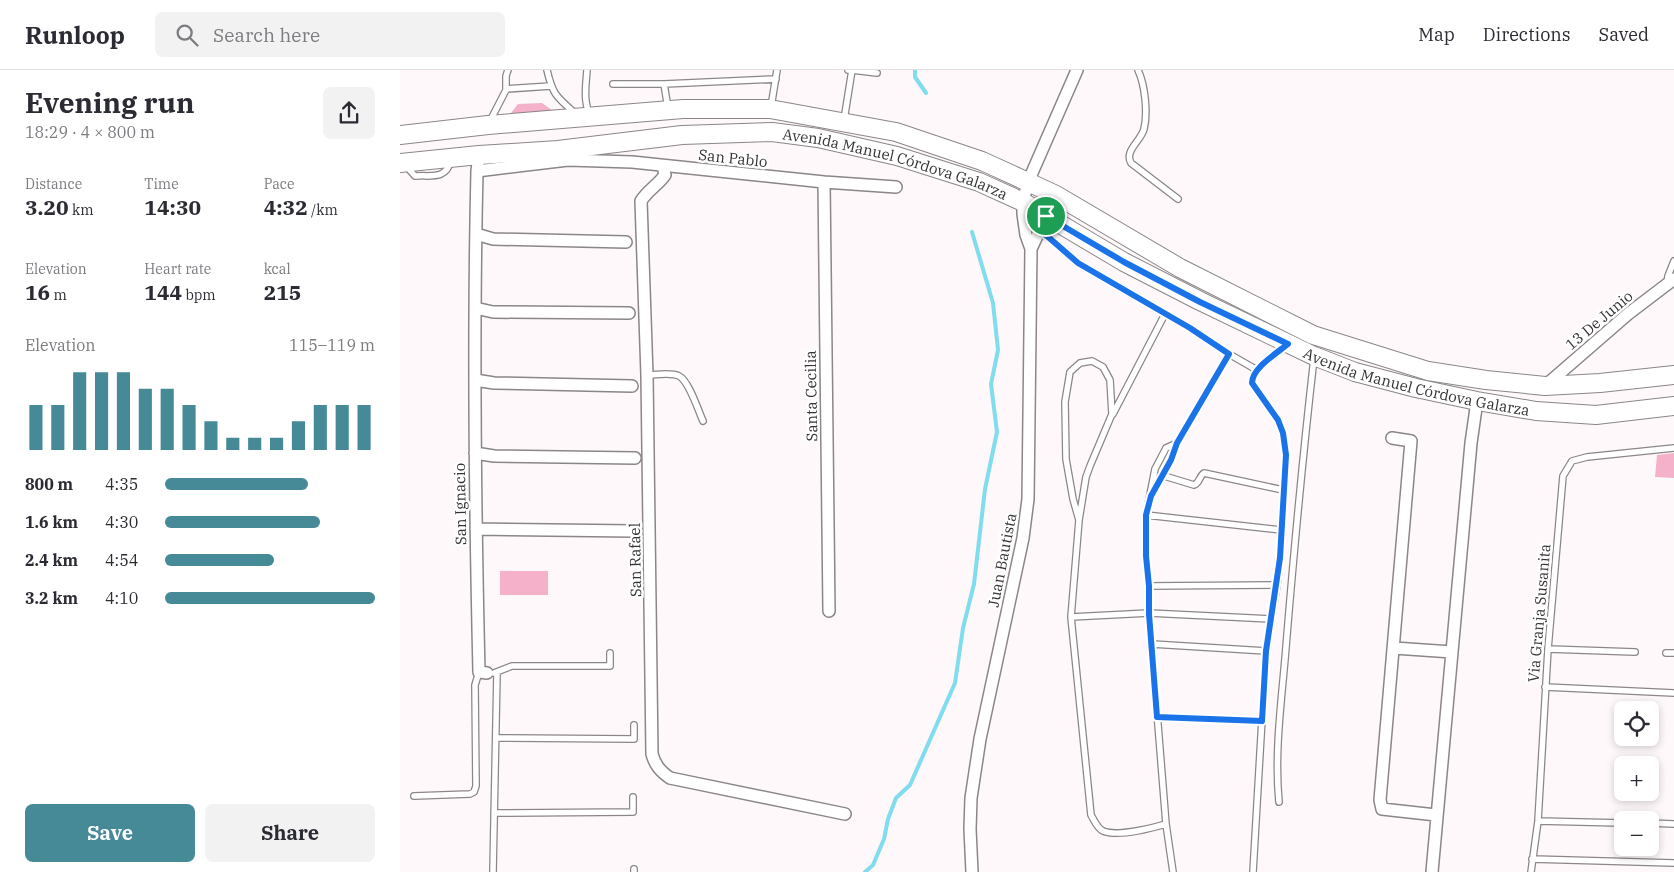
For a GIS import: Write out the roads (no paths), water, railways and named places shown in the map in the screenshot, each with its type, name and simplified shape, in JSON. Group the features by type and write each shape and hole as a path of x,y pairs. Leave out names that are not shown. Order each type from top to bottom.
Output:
{"main road":[{"name":"Avenida Manuel Córdova Galarza","path":"400,135 488,125 668,110 770,109 844,122 896,132 982,161 1056,196 1180,268 1313,335 1428,371 1486,380 1545,386 1600,383 1674,375"},
{"path":"556,120 563,155"},
{"name":"Avenida Manuel Córdova Galarza","path":"402,163 451,158 478,163 563,155 682,135 772,132 818,138 897,156 979,182 1023,202 1043,222 1200,302 1314,356 1355,372 1477,401 1536,411 1587,414 1674,406"}],"street":[{"name":"Juan Bautista","path":"972,872 970,815 977,755 1026,521 1028,499 1031,249 1026,235 1023,202 1028,182 1078,70"},
{"name":"San Pablo","path":"563,155 824,182 896,187"},
{"name":"San Ignacio","path":"478,163 475,308 476,529 488,673"},
{"name":"San Rafael","path":"663,166 665,175 660,182 648,190 641,201 647,375 652,754 654,762 660,771 670,778 845,814"},
{"name":"Santa Cecilia","path":"824,182 829,611"},
{"name":"Juan Bautista","path":"1031,249 1056,196"},
{"path":"476,234 493,239 626,242"},
{"name":"13 De Junio","path":"1545,386 1628,314 1671,281"},
{"path":"475,308 493,312 630,313"},
{"path":"475,380 494,383 632,386"},
{"path":"1432,872 1471,443 1477,401"},
{"path":"1392,438 1411,441 1380,800 1382,809 1436,815"},
{"path":"475,453 494,456 635,458"},
{"path":"476,529 634,531"},
{"path":"1394,648 1452,652"}],"lane":[{"path":"488,125 500,105 506,89 506,76 509,70"},
{"path":"547,70 555,95 585,117"},
{"path":"585,117 587,70"},
{"path":"770,109 777,70"},
{"path":"848,70 877,73"},
{"path":"844,122 852,70"},
{"path":"1138,70 1144,86 1145,127 1142,136 1129,154 1129,159 1131,163 1178,199"},
{"path":"613,84 664,84 776,79"},
{"path":"664,84 668,110"},
{"path":"506,89 551,86"},
{"path":"1043,222 1078,263 1190,328 1257,370"},
{"path":"1671,281 1668,276 1674,262"},
{"path":"1165,314 1112,414 1090,466 1079,520 1071,617 1091,815 1102,830 1110,832 1148,829 1166,824"},
{"path":"1253,872 1266,651 1277,585 1286,455 1283,433 1278,420 1252,383 1252,376 1288,344"},
{"path":"1151,496 1171,460 1177,443 1229,354"},
{"path":"1280,802 1276,774 1279,733 1314,356"},
{"path":"1079,520 1073,500 1066,459 1065,402 1070,372 1080,362 1092,362 1103,367 1110,380 1112,414"},
{"path":"647,375 677,375 682,378 703,421"},
{"path":"1173,872 1166,824 1149,614 1146,515 1151,496 1153,476 1159,460 1166,448 1177,443"},
{"name":"Via Granja Susanita","path":"1531,872 1538,821 1545,687 1563,476 1572,461 1587,457 1674,448"},
{"path":"1161,475 1194,485 1198,483 1201,475 1204,473 1283,490"},
{"path":"1146,515 1281,530"},
{"path":"1149,586 1277,585"},
{"path":"1071,617 1149,614 1271,619"},
{"path":"1152,644 1266,651"},
{"path":"1548,648 1635,652"},
{"path":"1666,652 1674,653"},
{"path":"493,872 495,748 497,738 488,673 512,666 610,666 610,653"},
{"name":"San Ignacio","path":"414,796 470,794 474,792 476,786 475,684 488,673"},
{"path":"1545,687 1674,693"},
{"path":"1157,717 1262,721"},
{"path":"497,738 634,739 634,725"},
{"path":"494,813 633,812 633,797"},
{"path":"1538,821 1614,823"},
{"path":"1659,823 1674,824"},
{"path":"1532,859 1674,864"}],"waterway":[{"path":"915,70 915,77 926,93"},
{"path":"865,872 873,865 884,839 888,819 896,798 910,785 955,683 963,628 974,584 985,489 997,432 991,384 998,350 993,303 972,232"}]}
